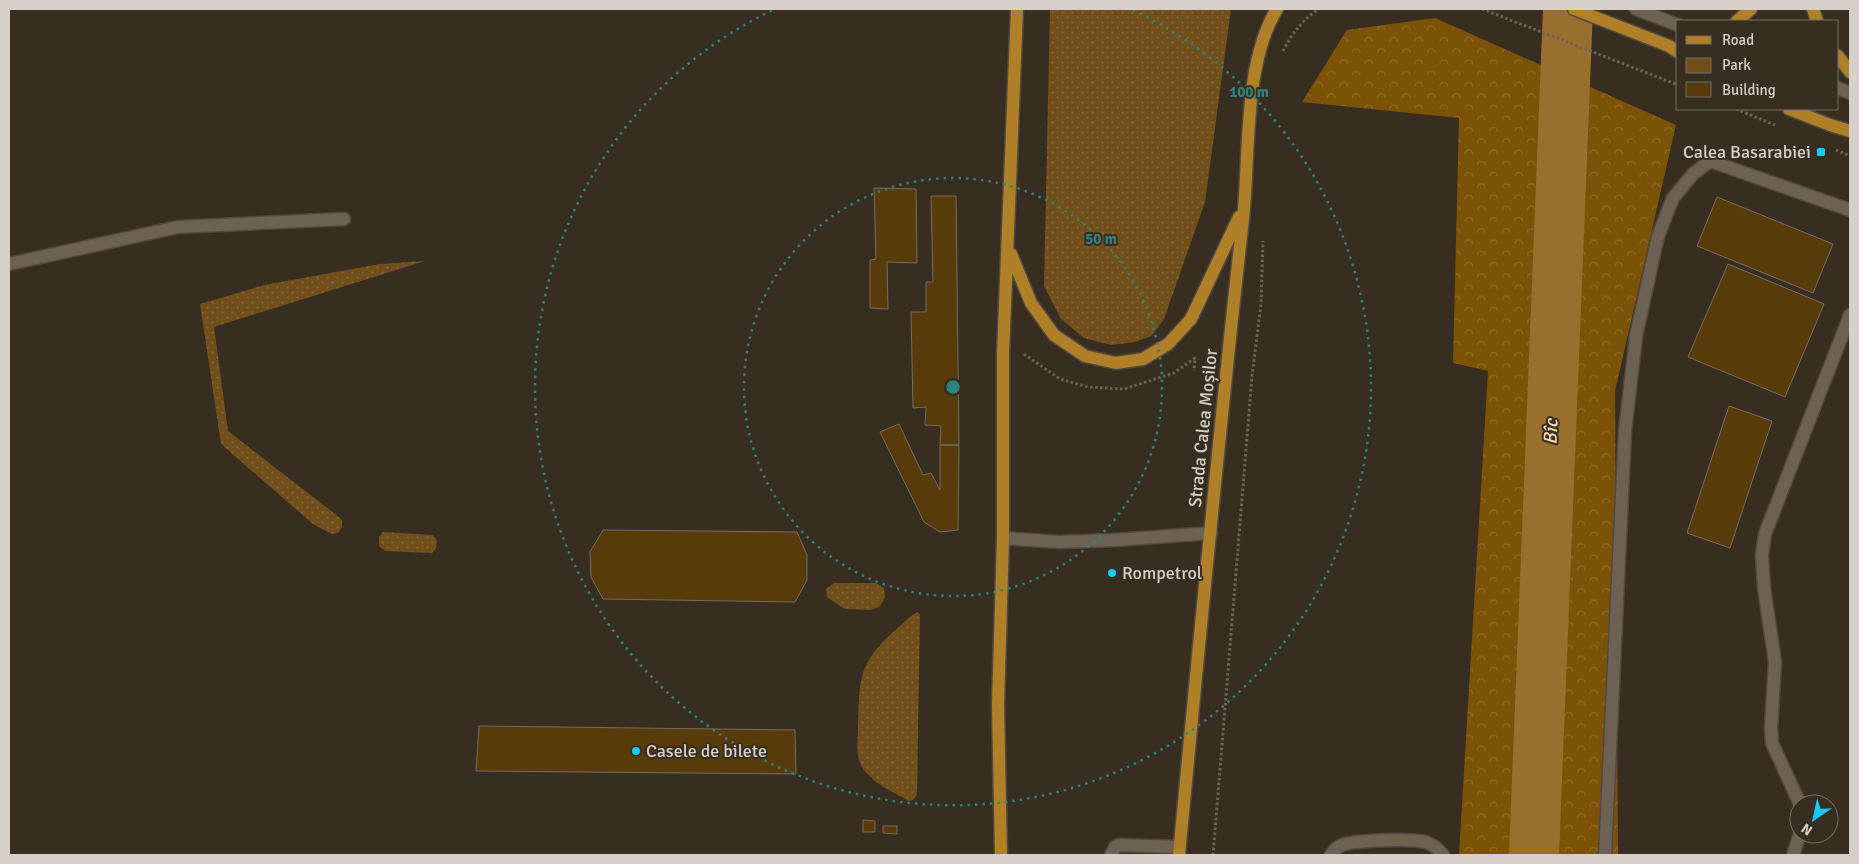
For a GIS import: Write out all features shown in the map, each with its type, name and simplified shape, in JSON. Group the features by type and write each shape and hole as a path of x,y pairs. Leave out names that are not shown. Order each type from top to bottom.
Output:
{"main road":[{"path":"1001,855 998,705 1004,538 1003,354 1009,250 1017,9"},
{"name":"Strada Calea Moșilor","path":"1179,851 1244,206 1249,116 1257,64 1268,23 1276,9"},
{"path":"1574,9 1675,47"},
{"path":"1738,20 1752,9"},
{"path":"1839,57 1850,72"},
{"path":"1792,110 1850,131"},
{"path":"1009,250 1031,303 1054,335 1085,356 1116,363 1143,359 1168,344 1191,319 1244,206"}],"lane":[{"path":"1636,9 1676,25"},
{"path":"1605,855 1625,431 1636,336 1658,236 1673,198 1693,174 1710,161 1850,210"},
{"path":"9,264 178,227 344,219"},
{"path":"1795,794 1772,743 1770,728 1775,662 1764,588 1762,554 1765,534 1850,315"},
{"path":"1004,538 1059,542 1211,533"},
{"path":"1331,855 1338,847 1352,843 1412,840 1428,842 1443,855"},
{"path":"1111,855 1115,847 1119,845 1179,851"}],"path":[{"path":"1281,56 1289,40 1311,14 1319,9"},
{"path":"1482,9 1676,84"},
{"path":"1213,855 1252,376 1261,304 1264,236"}],"green space":[{"path":"1050,9 1231,9 1205,202 1164,319 1151,336 1135,342 1111,345 1084,338 1061,319 1044,286"},
{"path":"1435,18 1676,125 1615,391 1618,855 1459,855 1488,371 1453,363 1459,118 1302,102 1347,30"},
{"path":"425,261 214,327 228,431 342,520 342,527 338,533 332,534 313,524 221,444 200,304 264,285 380,264"},
{"path":"383,532 433,535 437,541 436,548 432,553 385,551 379,546 379,537"},
{"path":"834,583 876,583 884,588 885,598 880,606 872,610 845,609 827,597 826,589"},
{"path":"917,612 920,614 917,795 913,800 909,801 890,791 866,773 860,762 857,741 860,684 867,664 881,644"}],"building":[{"path":"874,188 916,189 917,263 887,262 888,309 870,308 870,260 876,259"},
{"path":"931,196 956,196 959,445 940,445 941,426 925,425 926,407 913,408 911,312 926,312 926,282 933,282"},
{"path":"1717,197 1833,244 1813,293 1697,246"},
{"path":"1728,264 1824,304 1785,397 1688,357"},
{"path":"1729,406 1772,421 1730,548 1687,533"},
{"path":"899,424 923,475 931,473 940,490 940,445 959,445 958,530 940,532 924,522 880,432"},
{"path":"603,530 797,532 807,555 807,580 795,602 603,599 591,577 590,552"},
{"name":"Casele de bilete","path":"479,726 795,730 796,774 476,771"},
{"path":"863,820 875,821 875,832 863,832"},
{"path":"883,826 897,826 897,834 883,833"}],"waterway":[{"name":"Bîc","path":"1534,855 1568,9"}],"place":[{"name":"Calea Basarabiei","path":"1821,152"},
{"name":"Rompetrol","path":"1112,573"},
{"name":"Casele de bilete","path":"636,751"}]}
